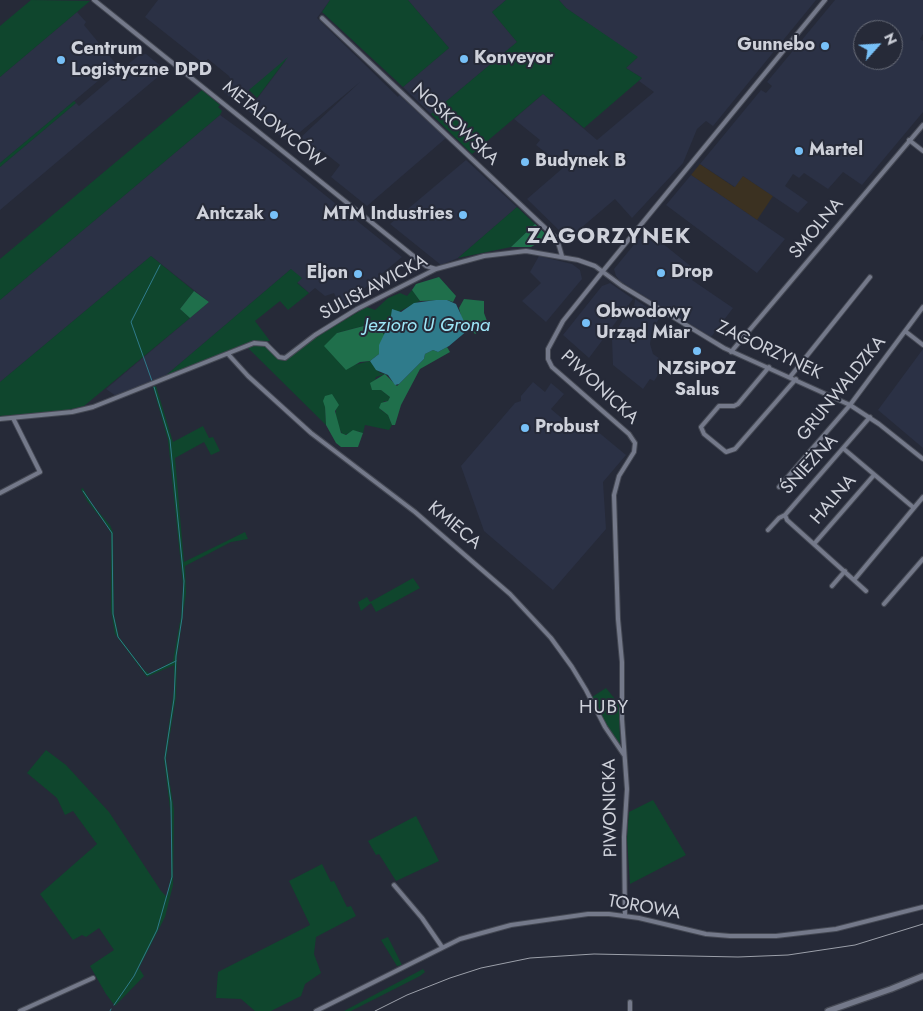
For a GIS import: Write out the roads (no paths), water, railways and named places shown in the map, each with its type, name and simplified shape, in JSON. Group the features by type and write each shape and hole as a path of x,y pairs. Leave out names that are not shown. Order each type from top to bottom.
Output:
{"street":[{"name":"METALOWCÓW","path":"94,0 426,266 436,270"},
{"name":"PIWONICKA","path":"625,916 624,837 628,789 624,755 614,495 619,476 634,452 635,443 628,434 552,367 547,354 551,342 563,321 825,0"},
{"name":"NOSKOWSKA","path":"322,18 557,239 562,256"},
{"name":"SMOLNA","path":"731,352 923,124"},
{"path":"910,140 923,151"},
{"name":"SULISŁAWICKA","path":"0,419 72,412 93,407 249,344 263,343 269,345 279,357 285,358 315,336 357,310 436,270 484,256 516,251 537,252 588,262 603,271"},
{"name":"ZAGORZYNEK","path":"603,271 622,286 731,352 796,379 850,405 870,417 923,459"},
{"path":"790,377 870,277"},
{"name":"GRUNWALDZKA","path":"779,487 850,405 923,307"},
{"path":"905,331 923,345"},
{"name":"KMIECA","path":"228,354 252,380 311,432 396,496 510,594 542,628 572,667 605,727 624,755"},
{"path":"769,367 738,404 734,406 719,406 702,427 704,434 726,452 735,449 796,379"},
{"name":"ŚNIEŻNA","path":"866,590 788,520 785,515 870,417"},
{"path":"0,493 40,472 12,418"},
{"path":"844,449 914,508"},
{"name":"HALNA","path":"814,544 874,474"},
{"path":"854,580 923,496"},
{"path":"768,530 779,518 785,515"},
{"path":"884,604 923,559"},
{"path":"832,586 844,571"},
{"path":"394,885 422,918 442,947"},
{"name":"TOROWA","path":"316,1011 442,947 473,934 511,925 594,914 625,916 706,934 759,936 826,931 923,907"},
{"path":"828,1011 896,988 923,976"},
{"path":"20,1011 93,978"},
{"path":"630,1002 630,1011"}],"water":[{"name":"Jezioro U Grona","path":"447,300 456,304 468,330 449,346 438,352 433,350 425,354 424,359 399,384 395,385 388,375 376,370 370,361 379,354 379,345 390,322 392,309 401,312 414,303"}],"waterway":[{"path":"152,381 131,322 160,265"},
{"path":"114,1005 134,976 157,930 172,877 171,802 165,758 174,699 176,656 182,618 184,581 170,440 154,387"},
{"path":"83,491 112,533 113,614 118,637 147,675 176,661"}],"railway":[{"path":"375,1011 407,995 450,978 481,968 530,958 594,954 738,957 788,955 855,945 923,924"}],"place":[{"name":"Gunnebo","path":"825,46"},
{"name":"Konveyor","path":"464,59"},
{"name":"Centrum Logistyczne DPD","path":"61,60"},
{"name":"Martel","path":"799,151"},
{"name":"Budynek B","path":"525,162"},
{"name":"Antczak","path":"274,215"},
{"name":"MTM Industries","path":"463,215"},
{"name":"Drop","path":"661,273"},
{"name":"Eljon","path":"358,274"},
{"name":"Obwodowy Urząd Miar","path":"586,323"},
{"name":"NZSiPOZ Salus","path":"697,351"},
{"name":"Probust","path":"525,428"}],"district":[{"name":"ZAGORZYNEK","path":"609,238"},
{"name":"HUBY","path":"604,708"}]}
